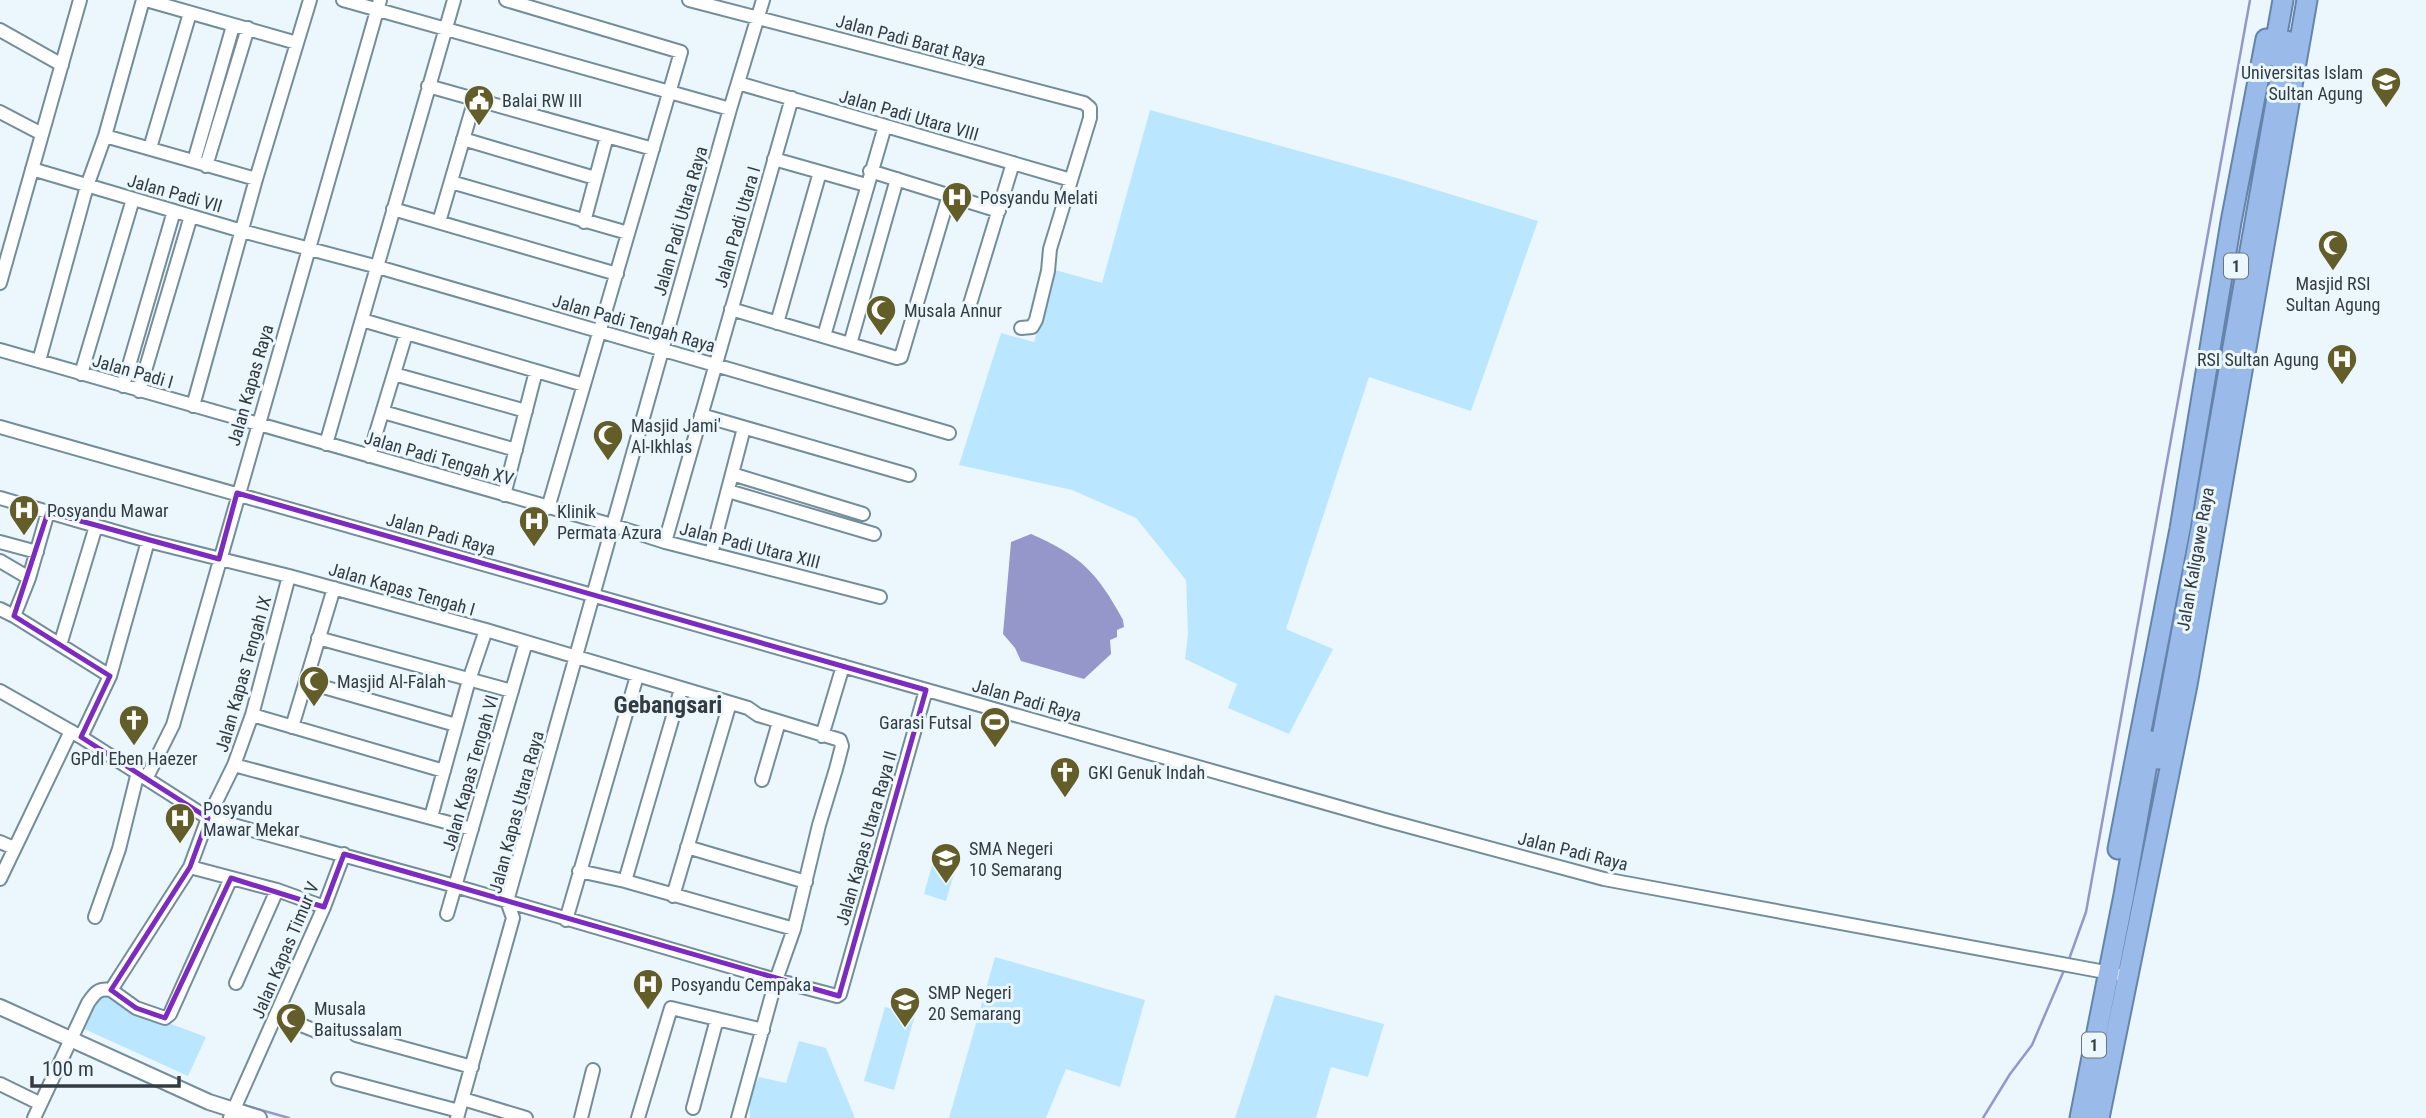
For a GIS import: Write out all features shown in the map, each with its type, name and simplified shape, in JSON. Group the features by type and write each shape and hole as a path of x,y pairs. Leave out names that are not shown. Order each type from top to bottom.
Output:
{"highway":[{"path":"2124,895 2118,853 2124,809 2180,529 2229,236 2273,0"},
{"name":"Jalan Kaligawe Raya","path":"2124,895 2266,160 2283,0"},
{"name":"Jalan Kaligawe Raya","path":"2091,1118 2113,974 2202,523 2294,0"},
{"path":"2099,1118 2187,685 2266,160 2307,0"},
{"name":"1","path":"2080,1118 2113,974 2124,895"}],"street":[{"path":"0,283 80,0"},
{"path":"39,361 87,186 144,0 297,43"},
{"path":"193,406 256,179 310,0"},
{"path":"343,0 378,5 445,28 730,109"},
{"path":"326,444 454,0"},
{"path":"506,0 681,52 548,508"},
{"name":"Jalan Padi Barat Raya","path":"689,0 760,9 1084,103 1090,108 1090,118 1071,180"},
{"name":"Jalan Kapas Raya","path":"95,917 143,775 173,725 378,5"},
{"name":"Jalan Padi Utara Raya","path":"592,595 760,9"},
{"path":"150,148 190,13"},
{"path":"194,161 233,26"},
{"path":"206,166 248,28"},
{"path":"0,30 62,65"},
{"name":"Jalan Padi Utara VIII","path":"738,83 1071,180"},
{"path":"428,86 653,149"},
{"path":"439,222 475,99"},
{"name":"Jalan Padi Utara I","path":"665,542 792,99"},
{"path":"0,113 42,134"},
{"path":"824,336 870,170 885,126"},
{"path":"104,136 256,179"},
{"path":"584,222 607,136"},
{"path":"463,139 595,178"},
{"path":"774,159 866,185"},
{"path":"970,304 1013,163"},
{"name":"Jalan Padi VII","path":"32,169 309,248"},
{"path":"870,170 999,211"},
{"path":"777,323 820,172"},
{"path":"850,344 897,179"},
{"path":"1021,328 1032,327 1036,320 1048,271 1050,249 1071,180"},
{"path":"451,182 628,233"},
{"path":"731,309 897,358 903,353 949,195"},
{"path":"81,374 133,199"},
{"path":"393,209 617,274"},
{"path":"123,386 174,211"},
{"path":"139,391 191,216"},
{"name":"Jalan Padi Tengah Raya","path":"309,248 949,433"},
{"path":"362,320 584,385"},
{"path":"369,456 406,334"},
{"name":"Jalan Padi I","path":"0,350 257,425"},
{"path":"504,495 536,371"},
{"path":"394,374 526,411"},
{"path":"383,411 516,450"},
{"path":"701,415 909,475"},
{"name":"Jalan Padi Tengah XV","path":"257,425 612,525"},
{"name":"Jalan Padi Raya","path":"0,427 1586,874 2113,974"},
{"path":"711,554 744,428"},
{"path":"732,474 863,514"},
{"path":"727,491 874,534"},
{"path":"794,511 799,495"},
{"name":"Jalan Kapas Tengah I","path":"0,498 148,541 486,630 748,708 758,715 840,740 842,743 839,758 806,881"},
{"path":"14,616 29,578 48,512"},
{"name":"Jalan Padi Utara XIII","path":"612,525 665,542 880,597"},
{"path":"60,645 96,526"},
{"path":"0,879 76,734 110,677 148,541"},
{"path":"0,542 37,552"},
{"path":"0,561 29,578"},
{"name":"Jalan Kapas Tengah IX","path":"111,990 190,867 208,818 234,765 252,715 289,576"},
{"path":"292,727 334,588"},
{"name":"Jalan Kapas Utara Raya","path":"460,1109 513,918 507,901 592,595"},
{"path":"0,609 110,677"},
{"path":"431,817 469,680 486,630"},
{"path":"318,639 512,691"},
{"name":"Jalan Kapas Tengah VI","path":"447,914 526,642"},
{"path":"822,736 843,666"},
{"path":"566,920 637,676"},
{"path":"306,682 456,725"},
{"path":"625,881 681,689"},
{"name":"Jalan Kapas Utara Raya II","path":"776,980 839,996 926,690"},
{"path":"0,691 76,734 208,818 344,854 776,980"},
{"path":"673,895 730,704"},
{"path":"252,715 444,771"},
{"path":"762,780 779,722"},
{"path":"234,765 472,829"},
{"path":"0,842 14,848"},
{"path":"687,847 806,881 738,1118"},
{"name":"Jalan Kapas Timur V","path":"234,1109 324,907 344,854"},
{"path":"190,867 276,890 324,907"},
{"path":"579,871 625,881 794,929"},
{"path":"34,1118 95,992 102,989 111,990 136,1008 164,1018 170,1014 231,878"},
{"path":"236,983 276,890"},
{"path":"0,1007 73,1035 209,1102 259,1118"},
{"path":"638,1118 669,1010 674,1007 763,1030"},
{"path":"276,1015 316,1031"},
{"path":"693,1108 717,1019"},
{"path":"356,1035 472,1067"},
{"path":"581,1118 593,1070"},
{"path":"338,1079 460,1109 526,1118"},
{"path":"0,1084 39,1103"}],"highlighted area":[{"path":"237,493 926,690 839,996 344,854 324,907 231,878 165,1018 136,1008 111,990 190,867 208,818 81,737 110,676 14,616 48,512 219,559"}],"shaded area":[{"path":"1150,110 1397,178 1538,221 1471,411 1369,377 1286,629 1333,649 1289,734 1228,708 1237,684 1185,659 1188,634 1186,580 1136,518 1072,490 959,465 1001,333 1034,342 1055,270 1102,283"},
{"path":"1031,534 1063,550 1086,567 1105,589 1123,620 1124,627 1117,630 1117,637 1110,640 1111,654 1084,679 1021,661 1015,648 1003,634 1011,542"},
{"path":"935,854 958,860 946,901 924,894"},
{"path":"995,957 1145,1000 1120,1087 1066,1069 1046,1118 949,1118"},
{"path":"109,993 133,1010 206,1037 188,1076 82,1028 96,999"},
{"path":"1275,995 1384,1024 1368,1077 1331,1067 1316,1118 1235,1118"},
{"path":"885,1007 915,1015 894,1090 864,1081"},
{"path":"799,1041 826,1048 855,1118 750,1118 750,1097 759,1077 786,1083"}],"waterway":[{"path":"2068,962 2086,912 2250,0"},
{"path":"1983,1118 2010,1074 2032,1045 2065,968"},
{"path":"0,999 70,1031"},
{"path":"79,1035 96,1043"},
{"path":"220,1098 234,1102"},
{"path":"240,1104 289,1118"}],"place":[{"name":"Universitas Islam Sultan Agung","path":"2386,109"},
{"name":"Balai RW III","path":"479,127"},
{"name":"Posyandu Melati","path":"957,224"},
{"name":"Masjid RSI Sultan Agung","path":"2333,272"},
{"name":"Musala Annur","path":"881,337"},
{"name":"RSI Sultan Agung","path":"2342,386"},
{"name":"Masjid Jami' Al-Ikhlas","path":"608,462"},
{"name":"Posyandu Mawar","path":"24,537"},
{"name":"Klinik Permata Azura","path":"534,548"},
{"name":"Masjid Al-Falah","path":"314,708"},
{"name":"GPdI Eben Haezer","path":"134,747"},
{"name":"Garasi Futsal","path":"995,749"},
{"name":"GKI Genuk Indah","path":"1065,799"},
{"name":"Posyandu Mawar Mekar","path":"180,845"},
{"name":"SMA Negeri 10 Semarang","path":"946,885"},
{"name":"Posyandu Cempaka","path":"648,1011"},
{"name":"SMP Negeri 20 Semarang","path":"905,1029"},
{"name":"Musala Baitussalam","path":"291,1045"}],"district":[{"name":"Gebangsari","path":"668,705"}]}
